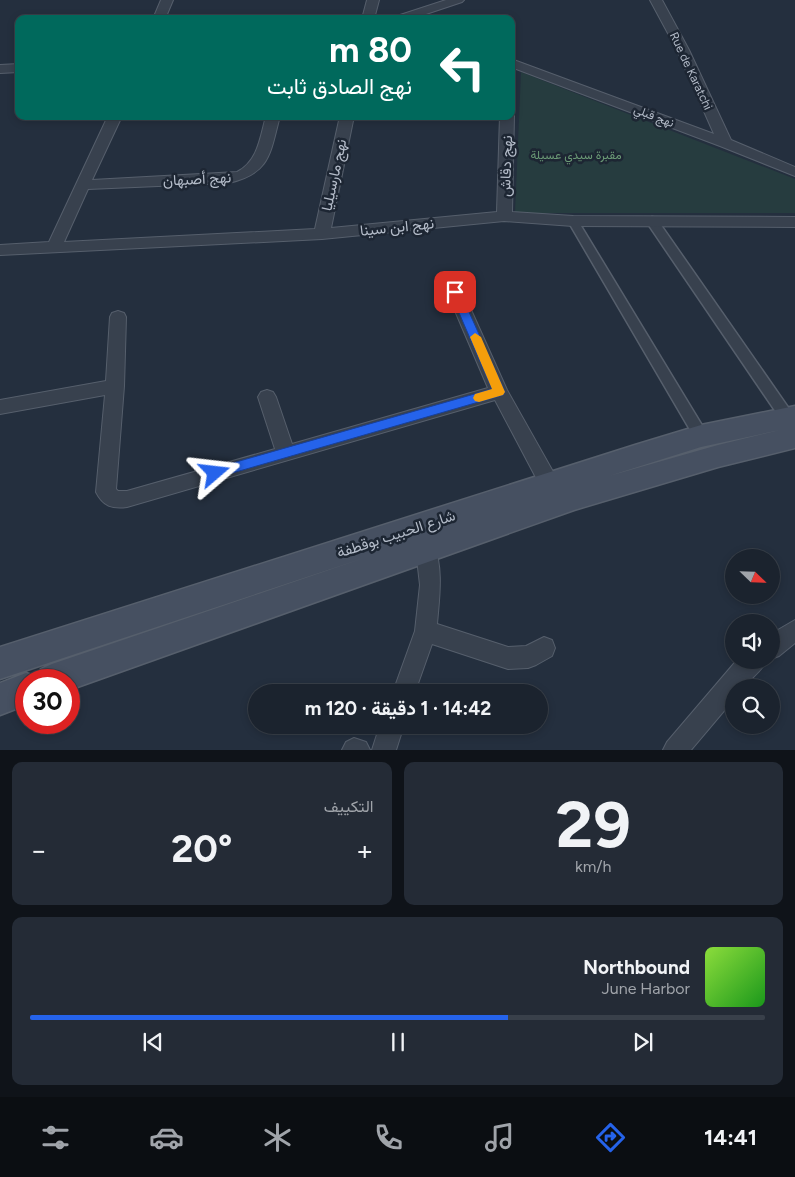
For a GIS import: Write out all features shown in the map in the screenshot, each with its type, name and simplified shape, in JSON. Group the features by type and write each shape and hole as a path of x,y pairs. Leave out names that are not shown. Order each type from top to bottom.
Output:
{"main road":[{"name":"شارع الحبيب بوقطفة","path":"0,663 550,483 701,436 792,424"},
{"name":"شارع الحبيب بوقطفة","path":"80,670 574,498 718,456 792,424"},
{"path":"0,699 15,693"}],"street":[{"path":"161,15 167,0 162,0"},
{"path":"372,15 373,0"},
{"path":"411,15 458,0"},
{"name":"Rue de Karatchi","path":"656,0 683,50 725,143"},
{"name":"نهج قبلي","path":"515,64 725,143 795,172"},
{"path":"0,70 15,68"},
{"path":"54,247 113,120"},
{"name":"نهج أصبهان","path":"82,185 229,178 247,174 258,165 272,120"},
{"name":"نهج مارسيليا","path":"322,234 346,120"},
{"name":"نهج دقاش","path":"504,216 508,120"},
{"name":"نهج ابن سينا","path":"0,250 322,234 504,216 573,221 795,222"},
{"path":"573,221 701,436"},
{"path":"652,221 792,424"},
{"path":"455,292 499,392 550,483"},
{"path":"118,317 115,386 106,492 114,500 127,499 499,392"},
{"path":"0,407 115,386"},
{"path":"267,397 285,452"},
{"path":"407,684 426,631 430,585 426,550"},
{"path":"780,641 795,630"},
{"path":"426,631 508,658 528,657 544,648"},
{"path":"675,750 744,669"},
{"path":"384,750 389,734"}],"green space":[{"name":"مقبرة سيدي عسيلة","path":"521,72 795,179 795,213 515,213"}],"slow traffic":[{"path":"475,337 499,392 479,398"}],"route":[{"path":"215,473 499,392 455,292"}]}
